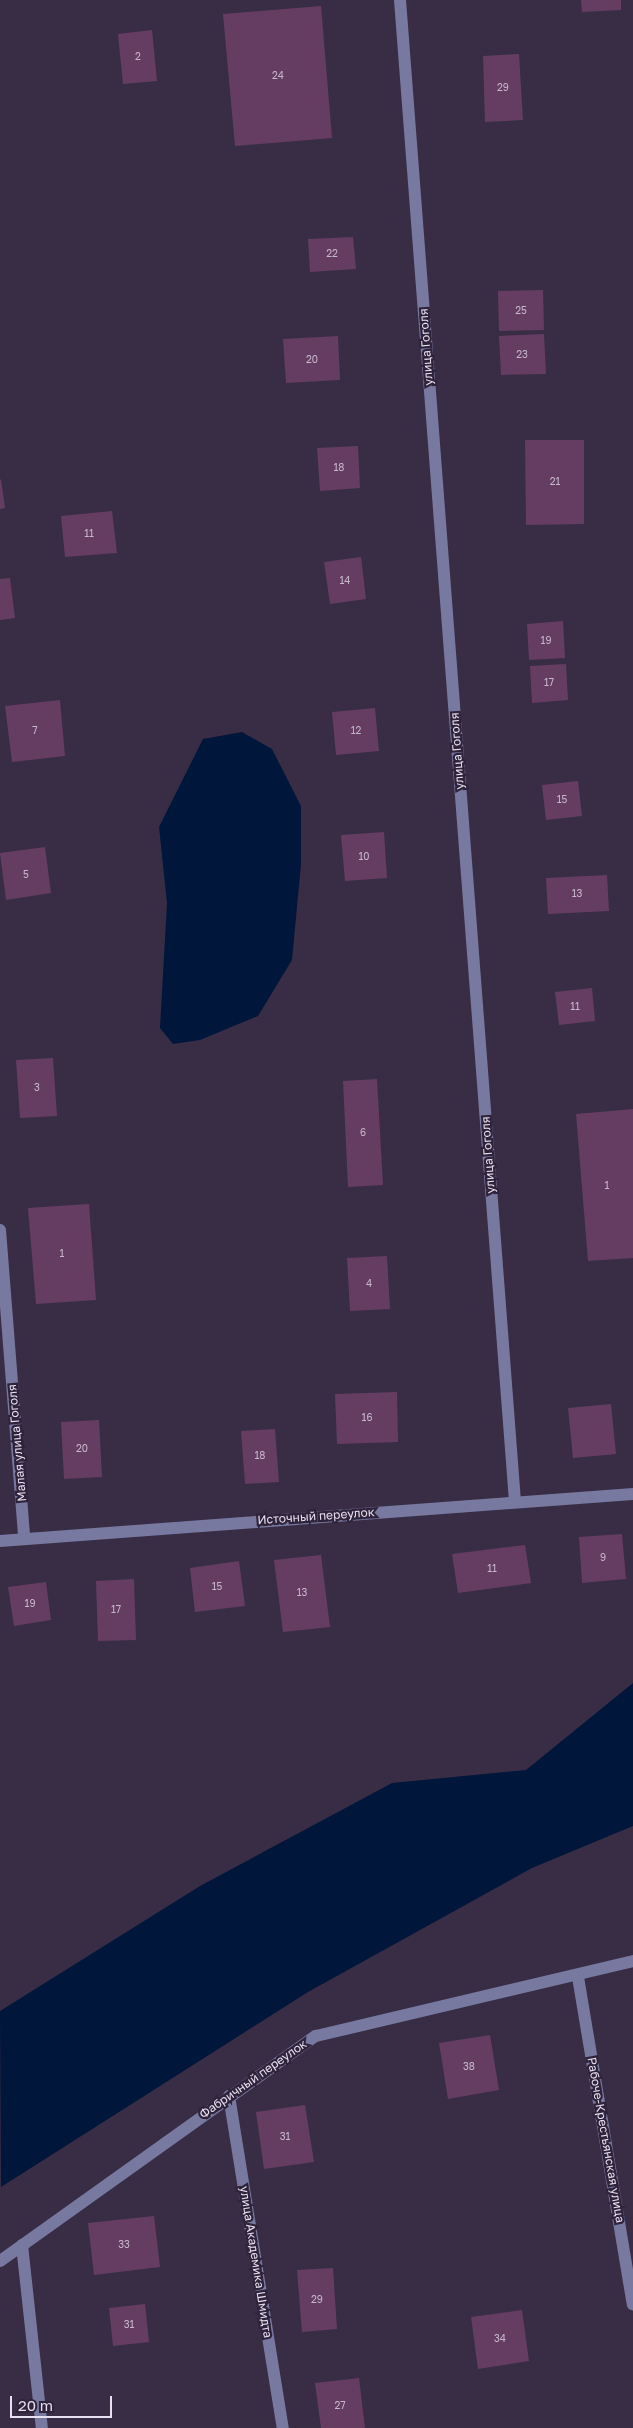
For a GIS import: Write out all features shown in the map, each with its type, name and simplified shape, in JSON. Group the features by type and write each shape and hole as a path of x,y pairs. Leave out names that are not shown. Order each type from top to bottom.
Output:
{"street":[{"name":"улица Гоголя","path":"400,0 515,1501"},
{"name":"Малая улица Гоголя","path":"0,1230 24,1537"},
{"name":"Источный переулок","path":"0,1541 24,1537 633,1494"},
{"name":"Фабричный переулок","path":"0,2261 229,2096 316,2036 578,1977 633,1961"},
{"name":"Рабоче-Крестьянская улица","path":"578,1977 633,2304"},
{"name":"улица Академика Шмидта","path":"229,2096 283,2428"},
{"path":"22,2245 42,2428"}],"water":[{"path":"242,732 272,749 301,806 301,864 292,960 258,1016 200,1040 173,1044 160,1028 167,903 159,827 203,739"},
{"path":"633,1683 633,1826 532,1868 308,1992 1,2187 0,2011 200,1886 392,1783 526,1770"}],"building":[{"path":"581,0 621,0 621,10 582,12"},
{"path":"321,6 332,138 235,146 223,14"},
{"path":"152,30 157,81 123,84 118,34"},
{"path":"519,54 523,120 485,122 483,56"},
{"path":"353,237 356,269 310,272 308,239"},
{"path":"543,290 544,330 499,331 498,291"},
{"path":"544,334 546,374 501,375 499,336"},
{"path":"338,336 340,380 286,383 283,339"},
{"path":"525,440 584,440 584,524 526,525"},
{"path":"358,446 360,488 320,491 317,448"},
{"path":"0,480 5,508 0,509"},
{"path":"112,511 117,553 65,557 61,516"},
{"path":"361,557 366,599 330,604 324,562"},
{"path":"10,578 15,618 0,620 0,579"},
{"path":"563,621 565,658 529,660 527,624"},
{"path":"566,664 568,700 532,703 530,666"},
{"path":"60,700 65,756 12,762 5,706"},
{"path":"375,708 379,751 336,755 332,712"},
{"path":"578,781 582,816 546,820 542,785"},
{"path":"384,832 387,878 345,881 341,835"},
{"path":"45,847 51,893 6,900 0,853"},
{"path":"607,875 609,911 548,914 546,878"},
{"path":"592,988 595,1021 559,1025 555,992"},
{"path":"53,1058 57,1116 20,1118 16,1060"},
{"path":"377,1079 383,1185 348,1187 343,1081"},
{"path":"633,1109 633,1258 588,1261 576,1114"},
{"path":"89,1204 96,1300 36,1304 28,1208"},
{"path":"387,1256 390,1309 350,1311 347,1258"},
{"path":"397,1392 398,1442 337,1444 335,1394"},
{"path":"611,1404 616,1454 573,1458 568,1408"},
{"path":"99,1420 102,1477 64,1479 61,1422"},
{"path":"275,1429 279,1482 245,1484 241,1431"},
{"path":"622,1534 626,1579 582,1583 579,1537"},
{"path":"525,1545 531,1583 458,1593 452,1554"},
{"path":"321,1555 330,1627 283,1632 274,1560"},
{"path":"239,1561 245,1606 195,1612 190,1568"},
{"path":"134,1579 136,1640 98,1641 96,1581"},
{"path":"46,1582 51,1620 14,1626 8,1587"},
{"path":"490,2035 499,2090 448,2099 439,2043"},
{"path":"305,2105 314,2162 264,2169 256,2112"},
{"path":"154,2216 160,2267 94,2275 88,2223"},
{"path":"333,2268 337,2329 302,2332 297,2270"},
{"path":"145,2304 149,2342 113,2346 109,2308"},
{"path":"522,2310 529,2361 478,2369 471,2317"},
{"path":"359,2378 365,2428 321,2428 315,2383"}]}
